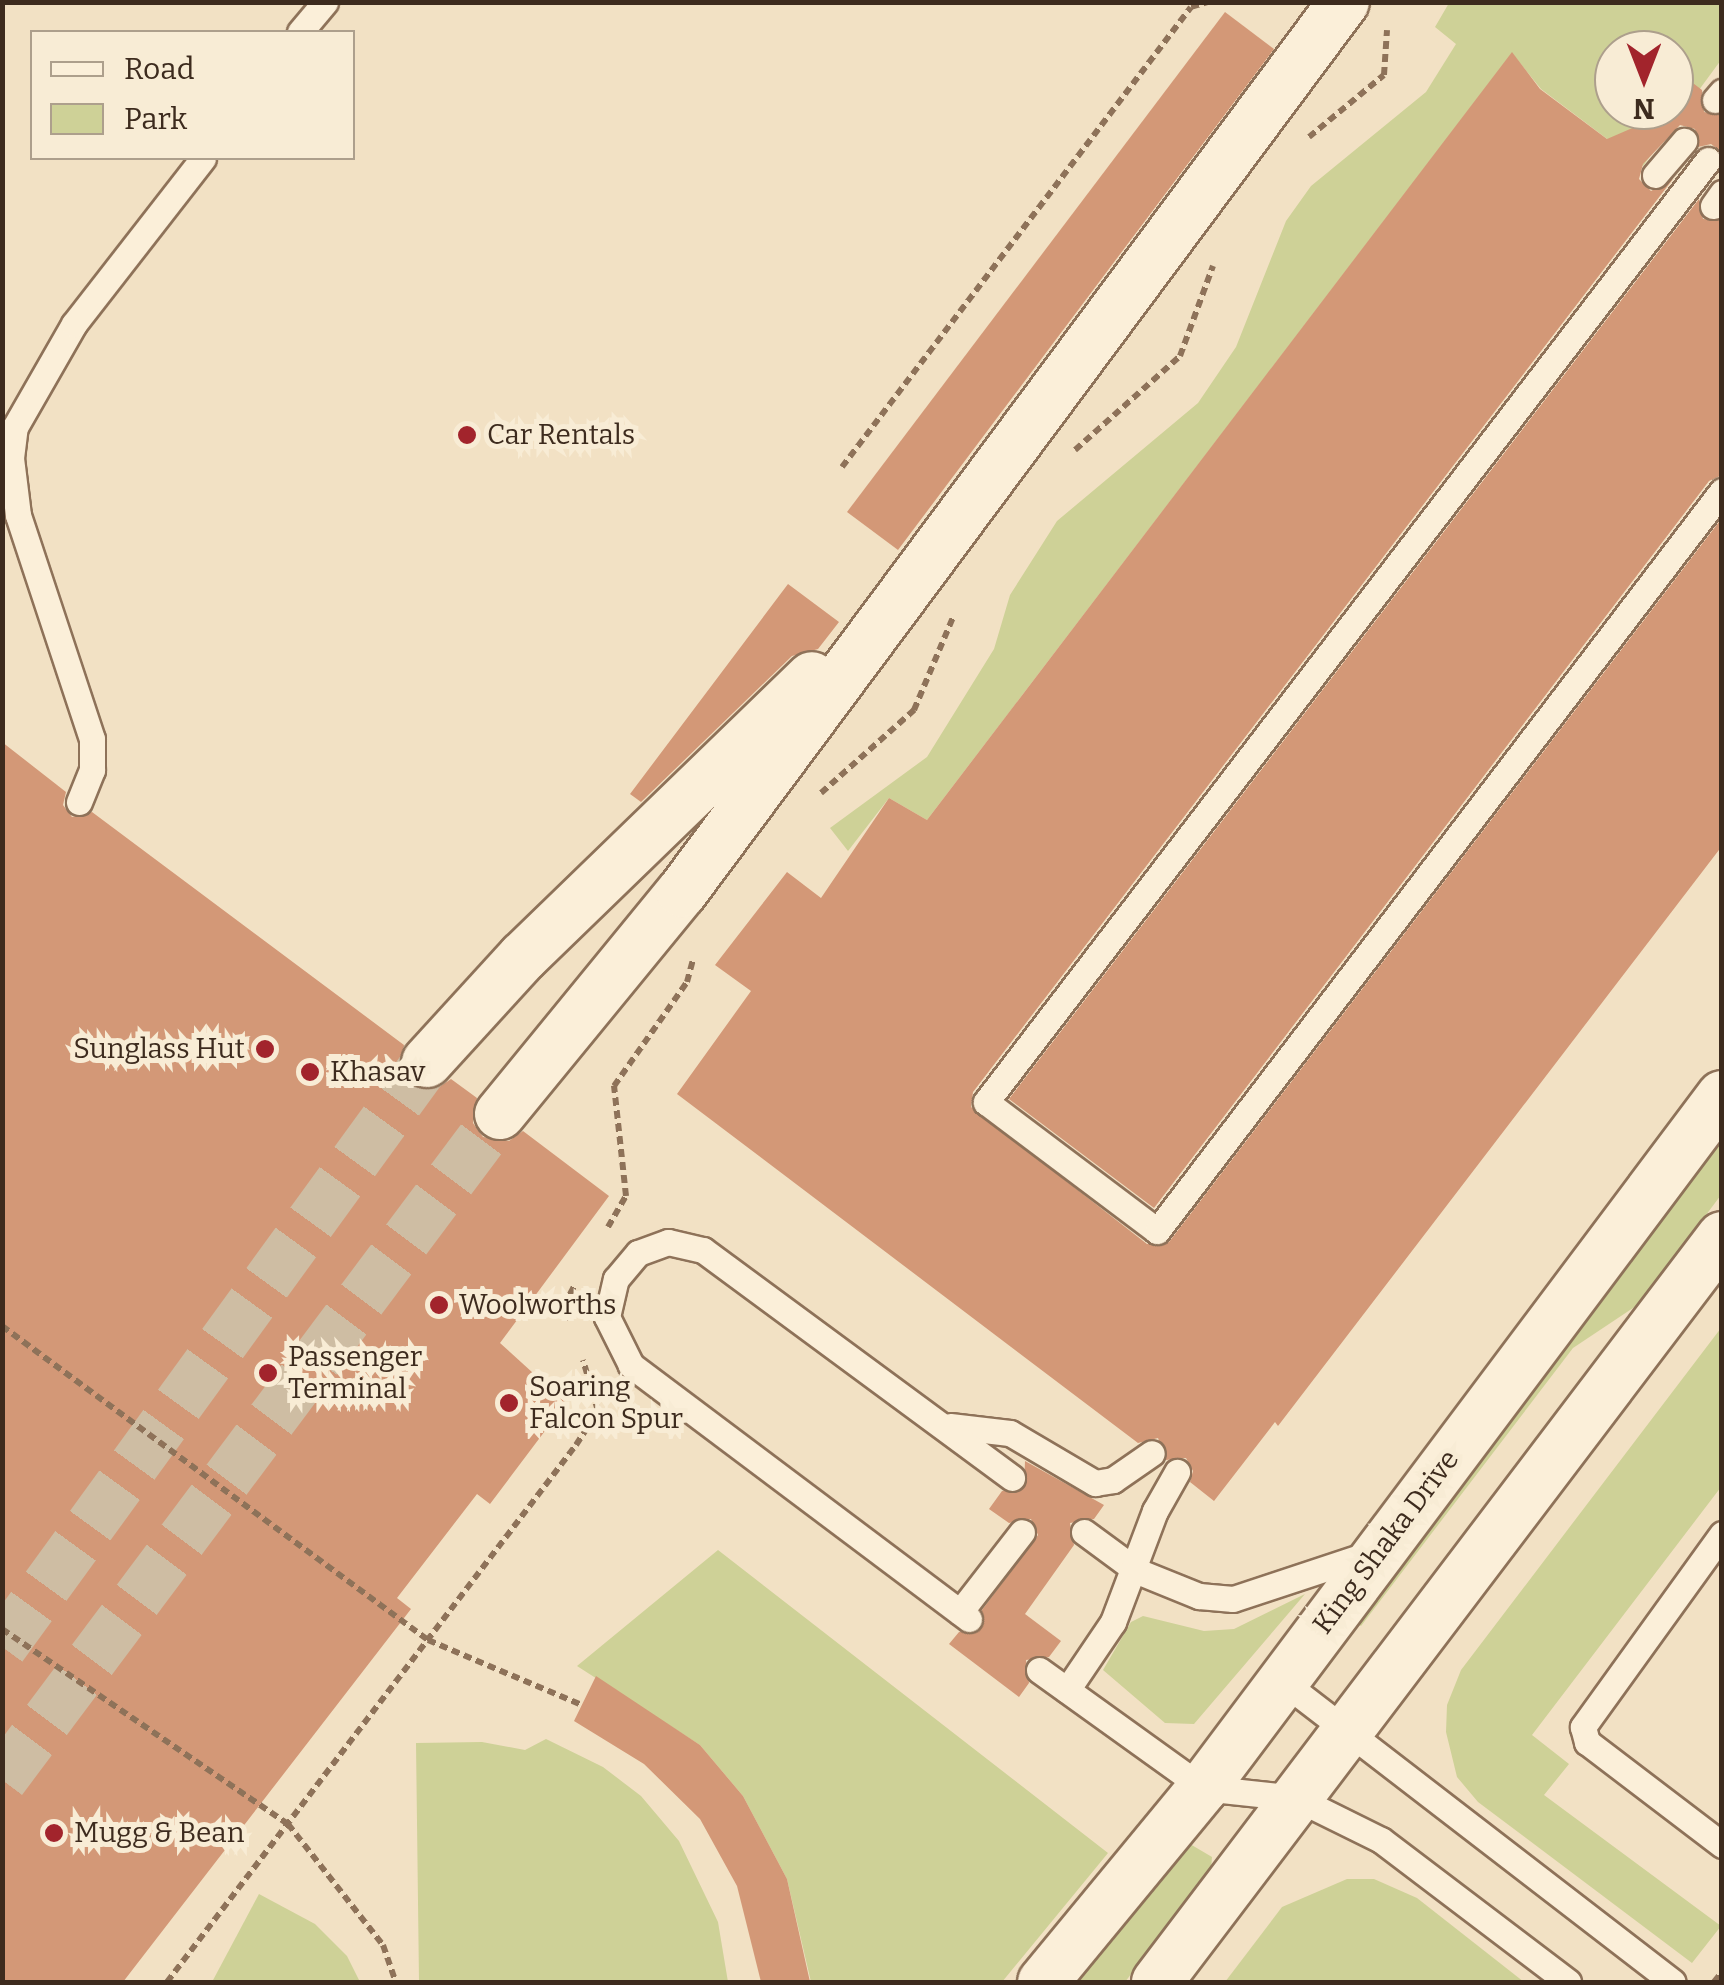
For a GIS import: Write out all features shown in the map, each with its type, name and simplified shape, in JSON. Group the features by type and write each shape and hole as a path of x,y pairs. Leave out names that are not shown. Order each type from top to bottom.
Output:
{"street":[{"path":"500,1114 682,892 923,568 1366,11"},
{"path":"427,1062 570,910 923,568"},
{"name":"King Shaka Drive","path":"1043,1982 1204,1788 1722,1096"},
{"path":"1157,1982 1722,1237"}],"lane":[{"path":"302,30 324,2"},
{"path":"1655,175 1684,142"},
{"path":"79,802 92,770 92,739 18,516 11,458 15,427 74,324 201,160"},
{"path":"1708,160 986,1102 1157,1232 1722,491"},
{"path":"1012,1478 950,1426 686,1242 638,1253 616,1279 608,1317 631,1365 964,1615 1022,1532"},
{"path":"950,1426 1010,1433 1096,1484 1113,1480 1152,1453"},
{"path":"1067,1690 1114,1622 1137,1570 1155,1511 1177,1472"},
{"path":"1084,1532 1137,1570 1198,1596 1233,1599 1378,1551"},
{"path":"1722,1534 1583,1726 1587,1742 1722,1845"},
{"path":"1039,1670 1204,1788 1296,1798 1381,1840 1568,1982"},
{"path":"1282,1682 1673,1982"}],"path":[{"path":"842,467 1191,7 1206,2"},
{"path":"1295,150 1384,75 1366,11"},
{"path":"1064,458 1111,424 1180,356 1216,256"},
{"path":"817,796 914,710 962,600"},
{"path":"600,1242 626,1196 614,1086 687,982 696,947"},
{"path":"576,1338 564,1306 582,1272"},
{"path":"2,1326 428,1640 582,1705"},
{"path":"167,1982 598,1410 580,1349"},
{"path":"2,1629 288,1824 383,1945 396,1982"},
{"path":"1714,1982 1722,1972"}],"green space":[{"path":"1449,3 1721,3 1721,60 1694,97 1694,30 1594,30 1594,129 1541,89 1512,53 927,820 889,798 848,851 830,828 927,757 994,649 1010,595 1057,521 1198,403 1236,347 1286,221 1311,186 1426,92 1456,44 1435,27"},
{"path":"1595,130 1669,130 1643,166"},
{"path":"1721,1142 1721,1195 1639,1304 1573,1348 1361,1626 1356,1623"},
{"path":"1721,1328 1721,1487 1532,1735 1569,1764 1544,1795 1721,1926 1692,1963 1478,1802 1457,1777 1446,1732 1447,1705 1461,1670"},
{"path":"718,1550 1108,1853 1002,1982 811,1982 787,1879 743,1796 700,1745 577,1666"},
{"path":"1305,1594 1194,1724 1165,1723 1103,1670 1131,1622 1143,1616 1204,1631 1234,1629"},
{"path":"546,1739 603,1767 641,1796 679,1841 718,1922 728,1982 419,1982 416,1743 482,1742 525,1750"},
{"path":"1190,1844 1212,1857 1211,1869 1125,1982 1077,1982"},
{"path":"1347,1879 1374,1879 1417,1898 1524,1982 1225,1982 1282,1907"},
{"path":"259,1894 315,1924 347,1956 360,1982 212,1982"}],"building":[{"path":"1225,12 1274,49 898,550 847,512"},
{"path":"1512,52 1540,89 1607,139 1628,130 1675,130 1643,164 1639,179 1651,191 1673,179 973,1092 971,1107 1147,1244 1169,1242 1722,518 1722,846 1278,1426 1275,1422 1214,1501 1190,1482 1193,1471 1186,1458 1166,1460 1158,1438 1138,1443 677,1094 751,991 715,965 787,872 821,898 889,798 927,820"},
{"path":"1694,84 1702,90 1704,112 1722,115 1722,152 1711,144 1698,147"},
{"path":"1699,199 1703,219 1722,220 1722,475 1709,481 1154,1208 1009,1099"},
{"path":"788,584 839,622 818,649 792,656 641,802 630,794"},
{"name":"Passenger Terminal","path":"2,742 66,792 63,805 72,817 92,812 404,1045 399,1070 408,1084 435,1090 451,1079 477,1098 473,1123 483,1137 509,1141 523,1131 609,1196 500,1343 566,1403 490,1504 477,1494 397,1598 411,1609 123,1982 2,1982"},
{"path":"1025,1461 1104,1505 1094,1519 1070,1523 1074,1545 1025,1614 1061,1641 1049,1657 1026,1660 1029,1683 1019,1697 949,1644 959,1632 981,1629 982,1610 1038,1535 1031,1519 1009,1523 989,1509 1002,1491 1024,1488"},
{"path":"596,1676 700,1745 743,1796 787,1879 810,1982 761,1982 737,1886 700,1819 644,1764 574,1721"}],"tunnel":[{"path":"2,1647 427,1062"},
{"path":"2,1780 500,1114"}],"place":[{"name":"Car Rentals","path":"467,435"},
{"name":"Sunglass Hut","path":"265,1049"},
{"name":"Khasav","path":"310,1072"},
{"name":"Woolworths","path":"439,1305"},
{"name":"Passenger Terminal","path":"268,1373"},
{"name":"Soaring Falcon Spur","path":"509,1403"},
{"name":"Mugg & Bean","path":"54,1833"}]}
